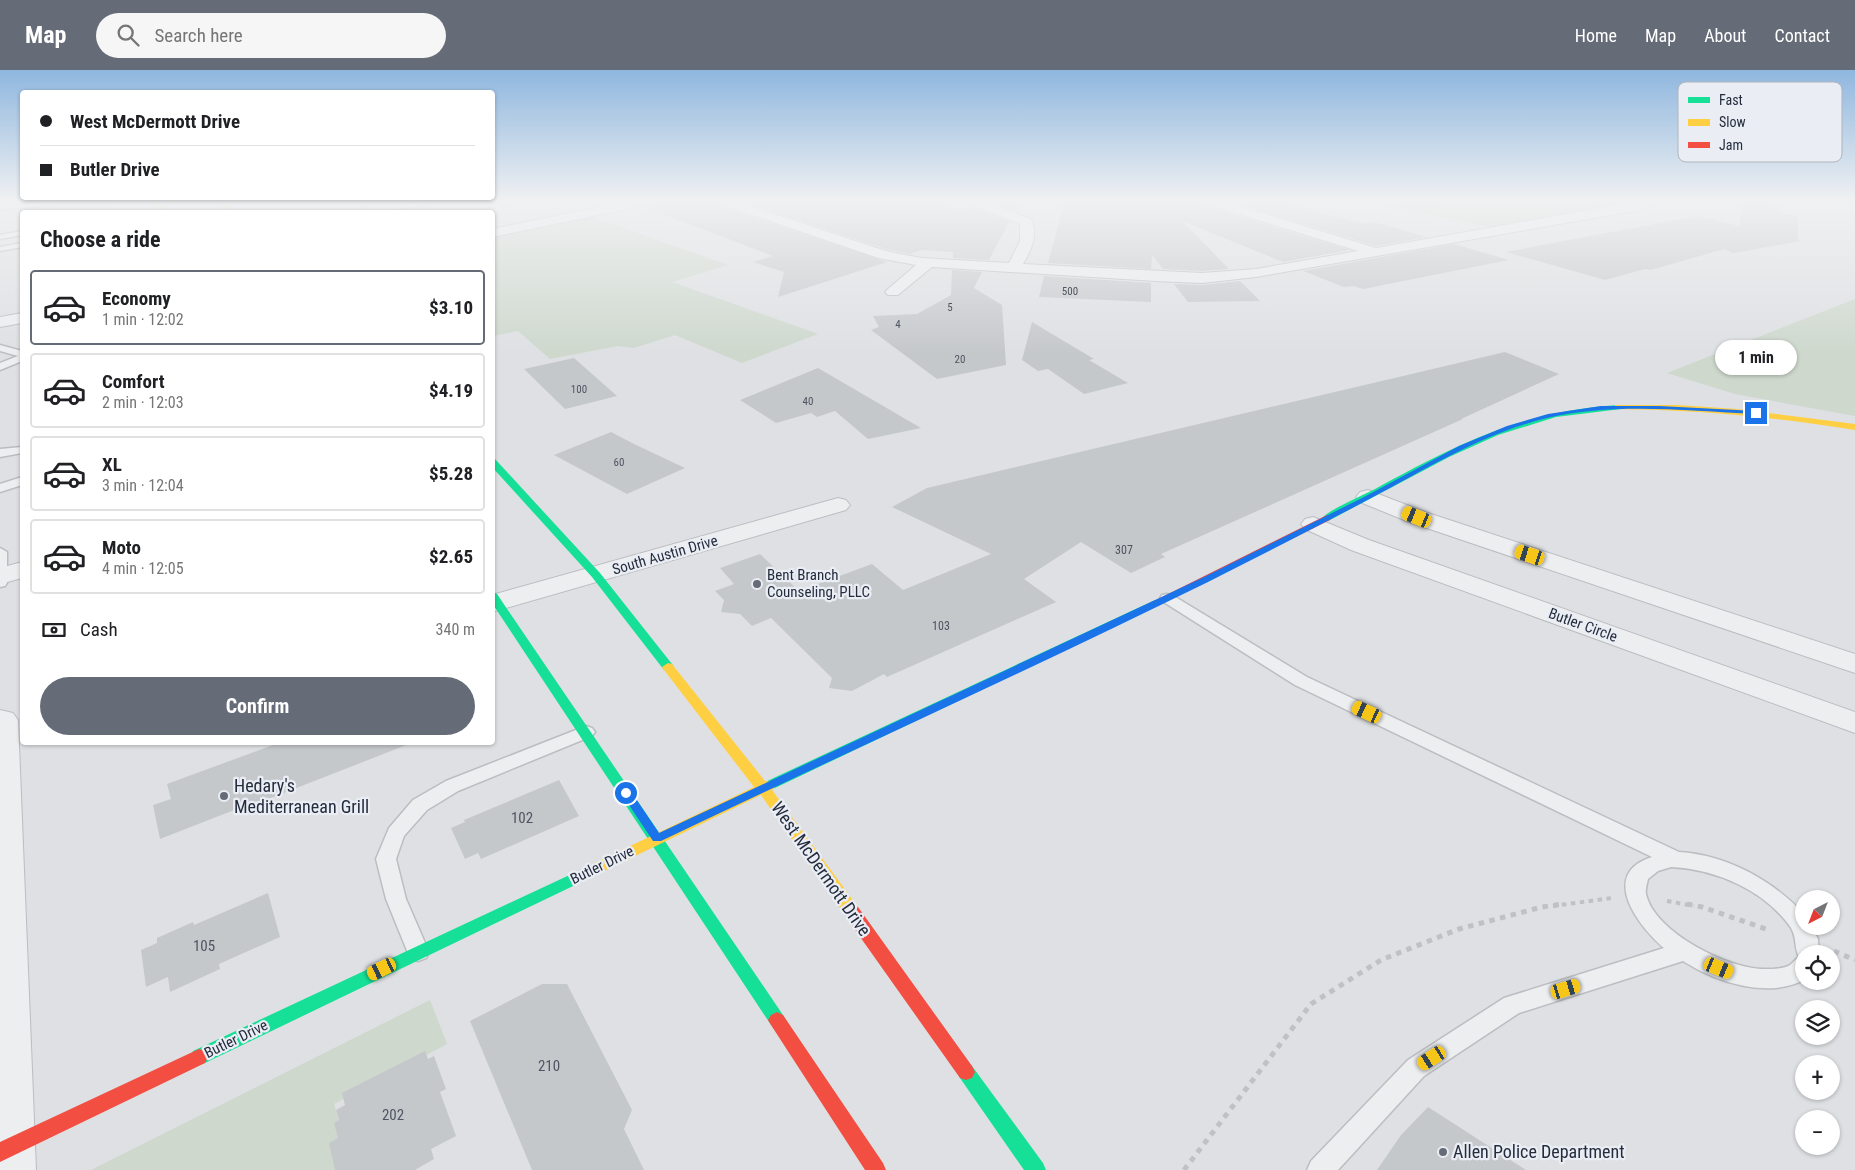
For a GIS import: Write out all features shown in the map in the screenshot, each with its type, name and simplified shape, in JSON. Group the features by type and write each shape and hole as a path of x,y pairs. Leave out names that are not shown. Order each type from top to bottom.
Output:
{"street":[{"path":"872,251 883,255 931,262 1202,278 1256,273 1372,251"},
{"path":"1013,268 1023,251"},
{"path":"893,292 924,265 931,262"},
{"path":"0,322 20,318"},
{"name":"Butler Drive","path":"8,1156 418,952 1167,598 1368,497 1462,447 1509,427 1548,416 1601,408 1659,407 1756,413 1855,427"},
{"name":"West McDermott Drive","path":"495,464 596,575 763,788 1036,1170"},
{"path":"1368,497 1426,520 1855,664"},
{"name":"South Austin Drive","path":"495,600 596,575 838,505"},
{"name":"Butler Circle","path":"1314,524 1360,544 1855,723"},
{"path":"495,601 586,732 876,1170"},
{"path":"8,719 3,898 8,1156"}],"lane":[{"path":"0,348 20,353"},
{"path":"0,367 20,359"},
{"path":"0,453 20,450"},
{"path":"0,488 20,482"},
{"path":"1167,598 1301,681 1675,859 1705,863 1737,875 1768,893 1792,915 1807,945"},
{"path":"418,952 396,899 386,859 396,833 420,805 452,786 586,732"},
{"path":"1675,859 1652,864 1638,876 1636,895 1647,917 1670,941 1701,961 1737,976 1770,980 1795,974"},
{"path":"1320,1170 1416,1068 1512,1005 1686,952"}],"path":[{"path":"1184,1170 1311,1004 1381,960 1459,929 1542,907 1636,895 1702,907 1776,932 1805,945"},
{"path":"1840,956 1855,960"}],"shaded area":[{"path":"495,251 690,251 728,265 672,282 818,334 742,363 675,335 634,348 618,346 550,359 518,331 495,336"},
{"path":"1855,299 1855,416 1735,394 1667,373"},
{"path":"430,1000 447,1044 334,1104 353,1170 91,1170"}],"building":[{"path":"761,251 855,251 887,262 778,297 784,272 753,262 773,256"},
{"path":"897,251 918,251 910,254"},
{"path":"943,251 994,251 989,260 953,258 953,252"},
{"path":"1051,251 1212,251 1229,269 1202,271 1163,269 1152,255 1151,269 1048,263"},
{"path":"1257,251 1343,251 1283,262"},
{"path":"1413,251 1479,251 1509,260 1363,289 1354,286 1344,287 1303,271"},
{"path":"1716,251 1651,270 1645,269 1605,280 1506,252"},
{"path":"952,270 982,272 974,288 1002,305 1006,365 937,379 871,330 879,327 873,316 917,314 951,295"},
{"path":"1044,276 1151,283 1151,302 1039,297"},
{"path":"1240,281 1260,301 1188,302 1174,284 1202,285"},
{"path":"1032,322 1094,359 1089,360 1128,383 1084,394 1048,369 1038,371 1022,360"},
{"path":"1505,352 1559,374 1161,554 1165,557 1131,573 1081,542 1024,579 1056,602 887,677 884,674 852,691 829,688 832,678 771,618 752,626 740,614 721,612 724,600 715,591 734,584 720,568 760,554 799,591 872,564 903,590 991,554 892,507 927,488"},
{"path":"574,358 617,396 565,409 524,369"},
{"path":"818,368 921,428 868,439 835,411 817,417 811,413 776,423 740,400"},
{"path":"611,432 685,468 627,494 554,455"},
{"name":"Hedary's Mediterranean Grill","path":"273,745 406,745 160,839 153,805 171,799 167,784"},
{"path":"559,780 579,816 481,859 478,853 465,859 451,828 465,822 464,820"},
{"path":"268,893 280,937 219,964 220,969 170,992 168,977 146,987 141,950 157,943 157,938 193,922 194,925"},
{"path":"542,984 567,984 632,1110 624,1129 644,1170 532,1170 470,1021"},
{"path":"425,1051 428,1059 434,1056 446,1089 440,1092 456,1136 431,1149 434,1159 415,1170 335,1170 329,1143 338,1138 334,1123 339,1120 336,1110 345,1105 342,1093"},
{"name":"Allen Police Department","path":"1428,1107 1526,1170 1377,1170 1401,1135"}],"traffic: fast":[{"path":"1327,518 1446,455 1495,433 1532,420 1580,411 1618,407"},
{"path":"495,464 596,575 668,667"},
{"path":"495,598 777,1020"},
{"path":"770,785 1155,603"},
{"path":"199,1057 591,871"},
{"path":"966,1072 1036,1170"}],"traffic: slow":[{"path":"1618,407 1737,412 1855,427"},
{"path":"668,667 763,788 852,912"},
{"path":"591,871 770,785"}],"traffic: jam":[{"path":"1155,603 1327,518"},
{"path":"852,912 966,1072"},
{"path":"777,1020 876,1170"},
{"path":"0,1152 199,1057"}],"place":[{"name":"Bent Branch Counseling, PLLC","path":"757,584"},
{"name":"Hedary's Mediterranean Grill","path":"224,796"},
{"name":"Allen Police Department","path":"1443,1152"}],"route":[{"path":"626,793 657,838 1205,580 1462,447 1509,427 1548,416 1601,408 1659,407 1756,413"}]}
